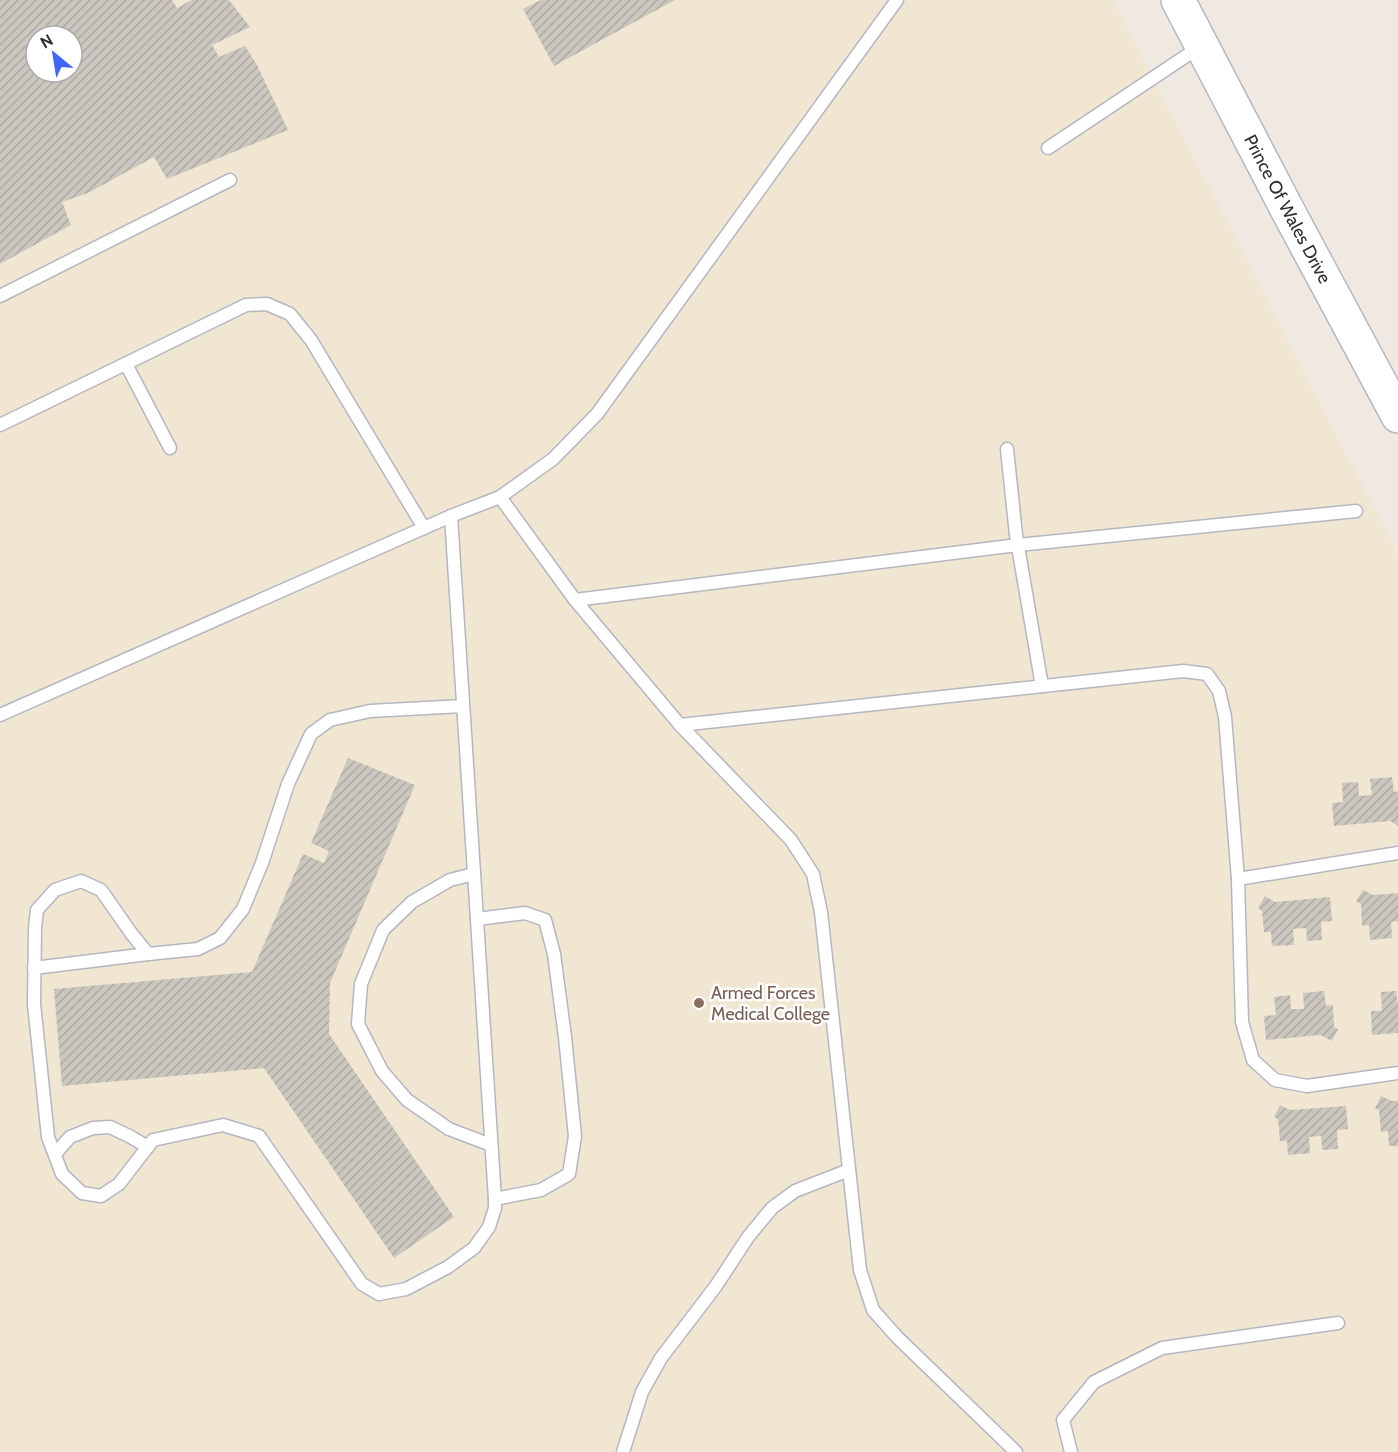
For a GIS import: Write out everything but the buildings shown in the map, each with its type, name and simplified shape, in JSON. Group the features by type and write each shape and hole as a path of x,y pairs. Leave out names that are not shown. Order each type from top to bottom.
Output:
{"street":[{"name":"Prince Of Wales Drive","path":"1178,0 1398,416"}],"lane":[{"path":"0,715 451,516 500,497 553,459 597,414 897,0"},
{"path":"1048,148 1202,46"},
{"path":"0,296 230,180"},
{"path":"0,425 246,305 267,304 290,314 311,340 424,528"},
{"path":"126,364 170,448"},
{"path":"1007,449 1018,545 1042,686"},
{"path":"500,497 575,600 680,725 791,840 813,874 820,912 860,1270 873,1310 897,1337 1016,1452"},
{"path":"575,600 1018,545 1356,511"},
{"path":"148,954 101,890 81,880 55,890 38,910 35,928 34,1004 48,1137 62,1174 82,1193 101,1196 119,1184 153,1140 222,1125 259,1136 362,1284 379,1294 406,1289 448,1268 474,1248 489,1227 495,1208 495,1199 451,516"},
{"path":"680,725 1183,671 1207,674 1219,691 1225,717 1238,879 1242,1022 1252,1059 1275,1080 1307,1086 1398,1073"},
{"path":"34,968 198,949 220,938 243,909 262,863 288,784 311,734 330,720 370,711 463,706"},
{"path":"1238,879 1398,853"},
{"path":"474,874 450,880 412,902 383,930 361,984 358,1024 382,1071 407,1100 449,1129 491,1145"},
{"path":"477,919 525,913 545,920 555,965 575,1136 569,1174 541,1190 495,1199"},
{"path":"55,1154 70,1137 93,1128 110,1127 148,1147"},
{"path":"624,1452 642,1392 661,1358 716,1286 748,1237 772,1208 795,1191 849,1170"},
{"path":"1071,1452 1063,1420 1094,1382 1161,1348 1338,1323"}],"shaded area":[{"name":"Armed Forces Medical College","path":"0,0 1113,0 1398,554 1398,1452 0,1452"}],"place":[{"name":"Armed Forces Medical College","path":"699,1003"}]}
